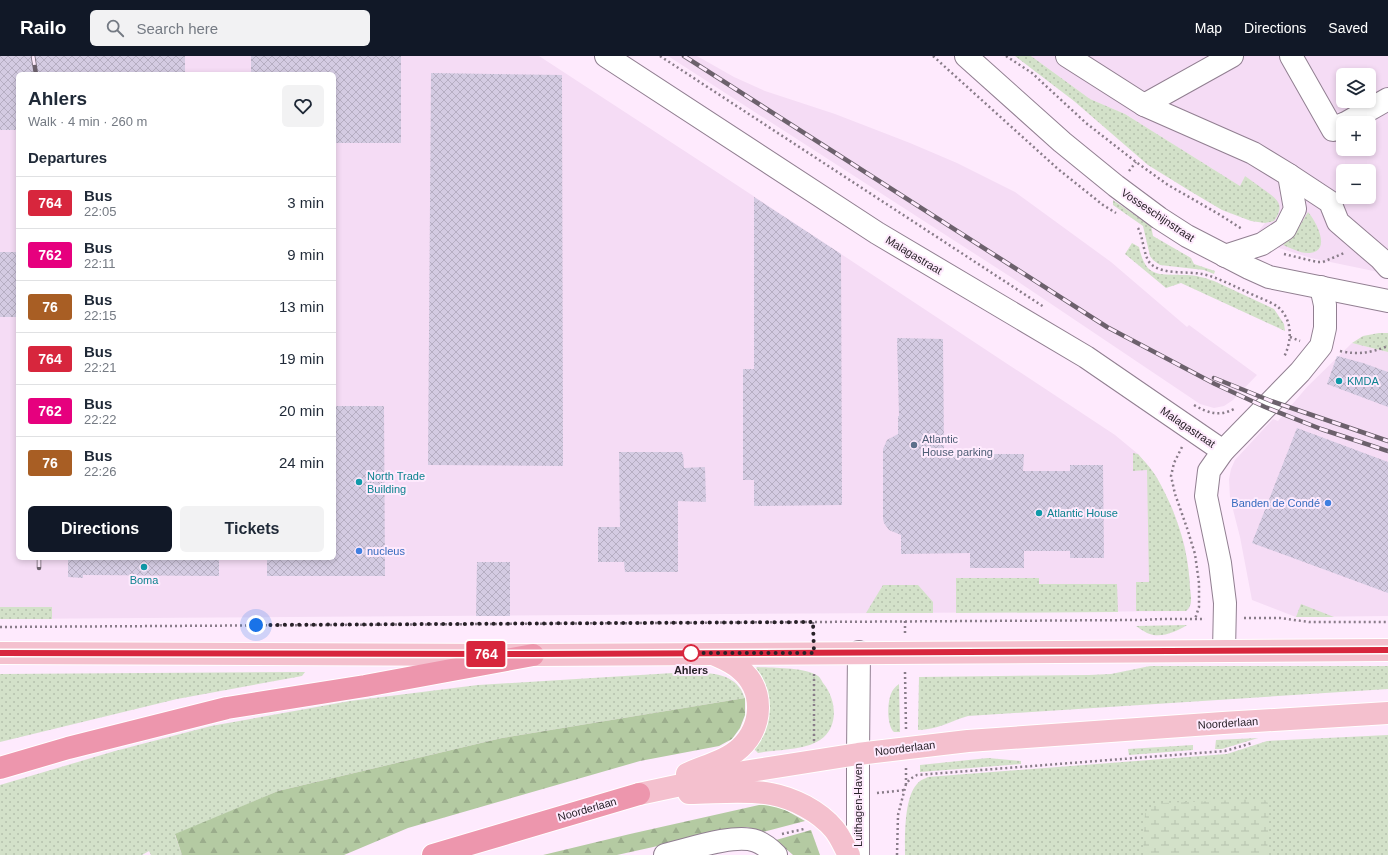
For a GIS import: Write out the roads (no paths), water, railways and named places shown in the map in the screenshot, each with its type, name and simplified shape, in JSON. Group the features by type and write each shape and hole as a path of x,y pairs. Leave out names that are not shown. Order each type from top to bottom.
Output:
{"highway":[{"path":"0,768 68,748 227,708 365,686 532,654"},
{"name":"Noorderlaan","path":"433,855 639,794"}],"main road":[{"path":"0,653 532,654 1388,650"},
{"path":"639,794 726,757 740,748 751,734 756,724 758,711 757,697 751,681 740,669 725,659 710,653"},
{"name":"Noorderlaan","path":"639,794 737,773 858,754 975,740 1215,723 1388,713"},
{"path":"639,794 748,792 771,794 791,800 811,810 826,821 835,829 849,855"}],"street":[{"name":"Malagastraat","path":"606,56 877,233 1086,357 1223,451"},
{"name":"Vosseschijnstraat","path":"966,56 1062,142 1122,191 1187,236 1269,277 1388,301"},
{"path":"1067,56 1144,105 1253,153 1289,175 1330,202 1338,222 1381,259 1388,267"},
{"path":"1144,105 1232,56"},
{"path":"1291,56 1333,130 1336,128"},
{"path":"1358,116 1388,99"},
{"path":"1225,256 1262,244 1285,229 1295,209 1289,175"},
{"name":"Malagastraat","path":"1224,651 1225,603 1220,563 1206,496 1209,472 1223,451 1300,372 1321,346 1325,328 1325,305 1321,287"},
{"name":"Luithagen-Haven","path":"858,855 859,652"},
{"path":"665,855 738,839 755,841 769,850"}],"railway":[{"path":"33,56 36,72"},
{"path":"684,56 1107,327 1215,384 1265,407 1321,429 1388,451"},
{"path":"1214,378 1271,401 1388,441"},
{"path":"39,560 39,568"}],"place":[{"name":"KMDA","path":"1339,381"},
{"name":"Atlantic House parking","path":"914,445"},
{"name":"North Trade Building","path":"359,482"},
{"name":"Banden de Condé","path":"1328,503"},
{"name":"Atlantic House","path":"1039,513"},
{"name":"nucleus","path":"359,551"},
{"name":"Boma","path":"144,567"},
{"name":"Ahlers","path":"691,653"}]}
